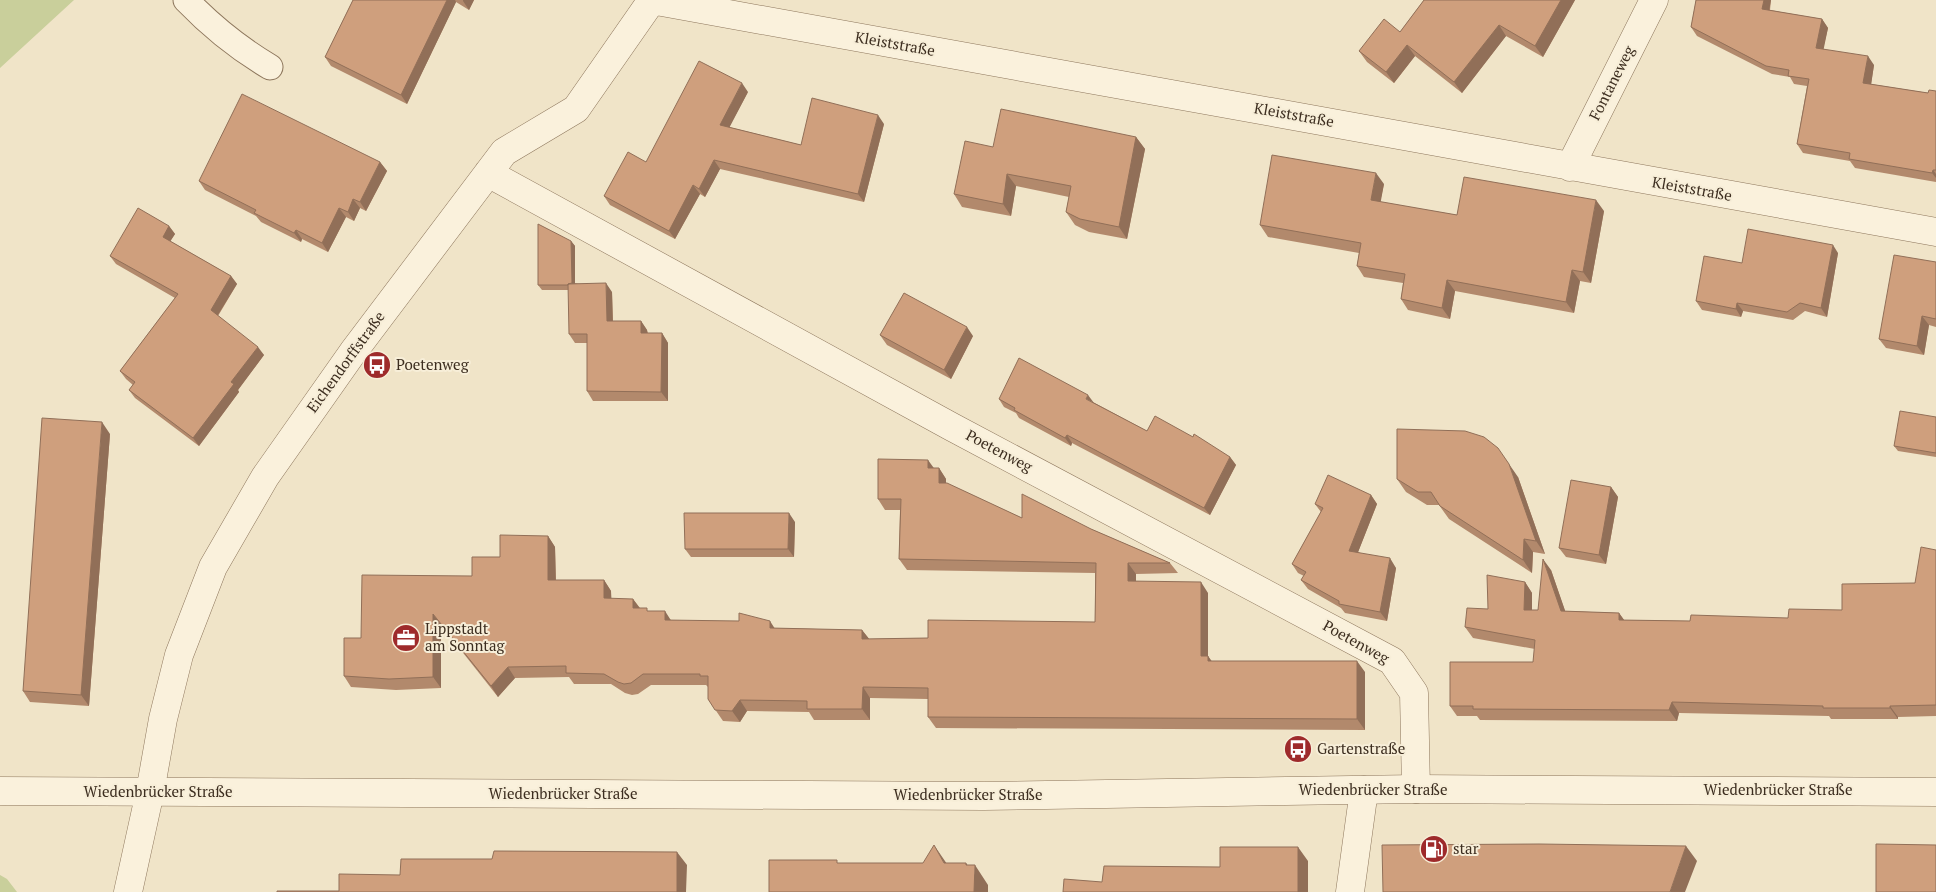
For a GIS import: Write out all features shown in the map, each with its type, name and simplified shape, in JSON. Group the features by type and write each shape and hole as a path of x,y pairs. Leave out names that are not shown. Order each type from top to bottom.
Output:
{"street":[{"name":"Kleiststraße","path":"652,0 1337,122 1570,167 1936,232"},
{"name":"Eichendorffstraße","path":"128,892 150,792 163,719 179,655 213,567 265,477 304,419 504,152 576,109 652,0"},
{"name":"Fontaneweg","path":"1570,167 1654,0"},
{"name":"Poetenweg","path":"488,174 952,427 1392,661 1414,693 1416,789"},
{"name":"Wiedenbrücker Straße","path":"0,792 984,796 1416,789 1936,792"},
{"path":"1350,892 1364,790"}],"lane":[{"path":"186,0 208,23 237,47 270,67"}],"green space":[{"path":"0,0 74,0 0,68"},
{"path":"0,875 7,879 17,892 0,892"}],"building":[{"path":"353,0 447,0 401,95 325,57"},
{"path":"1424,0 1561,0 1535,46 1499,25 1454,82 1407,45 1386,72 1359,51 1384,19 1400,32"},
{"path":"1696,0 1764,0 1762,9 1822,19 1816,48 1868,56 1863,83 1928,93 1929,90 1936,91 1936,170 1933,170 1932,173 1849,159 1850,153 1797,144 1809,79 1788,76 1789,70 1766,66 1691,27"},
{"path":"699,61 742,83 720,125 801,145 812,98 878,115 858,194 714,160 699,189 693,185 669,231 604,196 628,152 646,162"},
{"path":"242,94 380,162 360,202 353,199 348,212 339,208 322,243 296,230 294,233 254,213 256,210 199,181"},
{"path":"1001,109 1136,137 1119,227 1080,219 1066,212 1071,186 1007,174 1003,204 954,194 965,141 993,147"},
{"path":"1272,155 1376,173 1371,200 1457,215 1464,177 1596,200 1583,272 1572,270 1566,302 1447,280 1442,308 1401,299 1405,274 1357,266 1361,243 1260,225"},
{"path":"138,208 169,226 163,237 231,276 211,310 258,347 231,382 234,384 193,438 129,390 135,382 120,371 178,294 110,256"},
{"path":"538,224 571,241 572,283 568,285 538,285"},
{"path":"1748,229 1833,245 1821,308 1800,303 1787,312 1737,303 1736,309 1696,301 1704,256 1742,263"},
{"path":"1894,255 1936,262 1936,319 1922,316 1917,346 1879,339"},
{"path":"606,283 607,321 641,321 641,333 662,333 661,392 587,391 587,334 569,334 568,284"},
{"path":"904,293 967,327 944,370 880,335"},
{"path":"1019,358 1088,395 1086,399 1147,431 1155,416 1193,437 1194,434 1230,457 1204,508 1067,435 1065,438 1014,410 1015,408 999,399"},
{"path":"1900,411 1936,417 1936,453 1894,446"},
{"path":"42,418 102,422 81,695 23,691"},
{"path":"1397,429 1465,431 1484,437 1498,448 1509,464 1536,541 1524,539 1523,560 1440,506 1431,492 1418,492 1397,479"},
{"path":"878,459 928,460 928,468 939,468 939,483 947,483 1022,518 1022,494 1091,529 1170,563 1128,563 1128,581 1201,582 1201,656 1208,656 1208,661 1357,661 1357,719 928,717 928,688 863,687 862,709 807,709 807,701 740,700 732,711 715,710 708,699 708,676 700,676 700,674 643,674 631,683 624,684 604,674 566,673 566,666 508,667 491,686 433,614 433,677 389,679 344,676 344,638 361,638 362,575 472,576 472,557 500,557 500,535 548,536 548,580 604,580 604,598 633,599 633,608 647,608 647,611 665,611 665,620 739,621 739,613 770,621 770,628 862,630 862,639 928,638 928,620 1095,622 1096,563 899,559 901,499 878,499"},
{"path":"1328,475 1371,495 1349,551 1390,558 1380,612 1339,604 1339,601 1301,580 1306,572 1292,564 1323,508 1315,504"},
{"path":"1571,480 1611,487 1599,555 1559,548"},
{"path":"684,513 789,513 788,549 685,549"},
{"path":"1921,547 1936,550 1936,705 1890,706 1890,708 1823,708 1823,706 1672,702 1669,710 1473,709 1473,706 1450,706 1450,662 1533,662 1535,640 1465,627 1467,608 1488,609 1487,575 1525,582 1524,610 1538,610 1543,559 1561,611 1619,613 1619,620 1690,621 1691,615 1788,618 1789,609 1842,610 1842,584 1915,583"},
{"path":"1539,844 1686,846 1670,892 1383,892 1382,845"},
{"path":"1876,844 1936,845 1936,892 1876,892"},
{"path":"934,845 944,863 975,865 974,892 769,892 769,860 837,860 837,863 923,863"},
{"path":"1220,847 1298,847 1298,892 1063,892 1064,879 1102,882 1104,866 1220,867"},
{"path":"494,851 677,852 677,892 277,892 339,891 339,874 400,875 401,859 492,859"}],"place":[{"name":"Poetenweg","path":"377,365"},
{"name":"Lippstadt am Sonntag","path":"406,638"},
{"name":"Gartenstraße","path":"1298,749"},
{"name":"star","path":"1434,849"}]}
